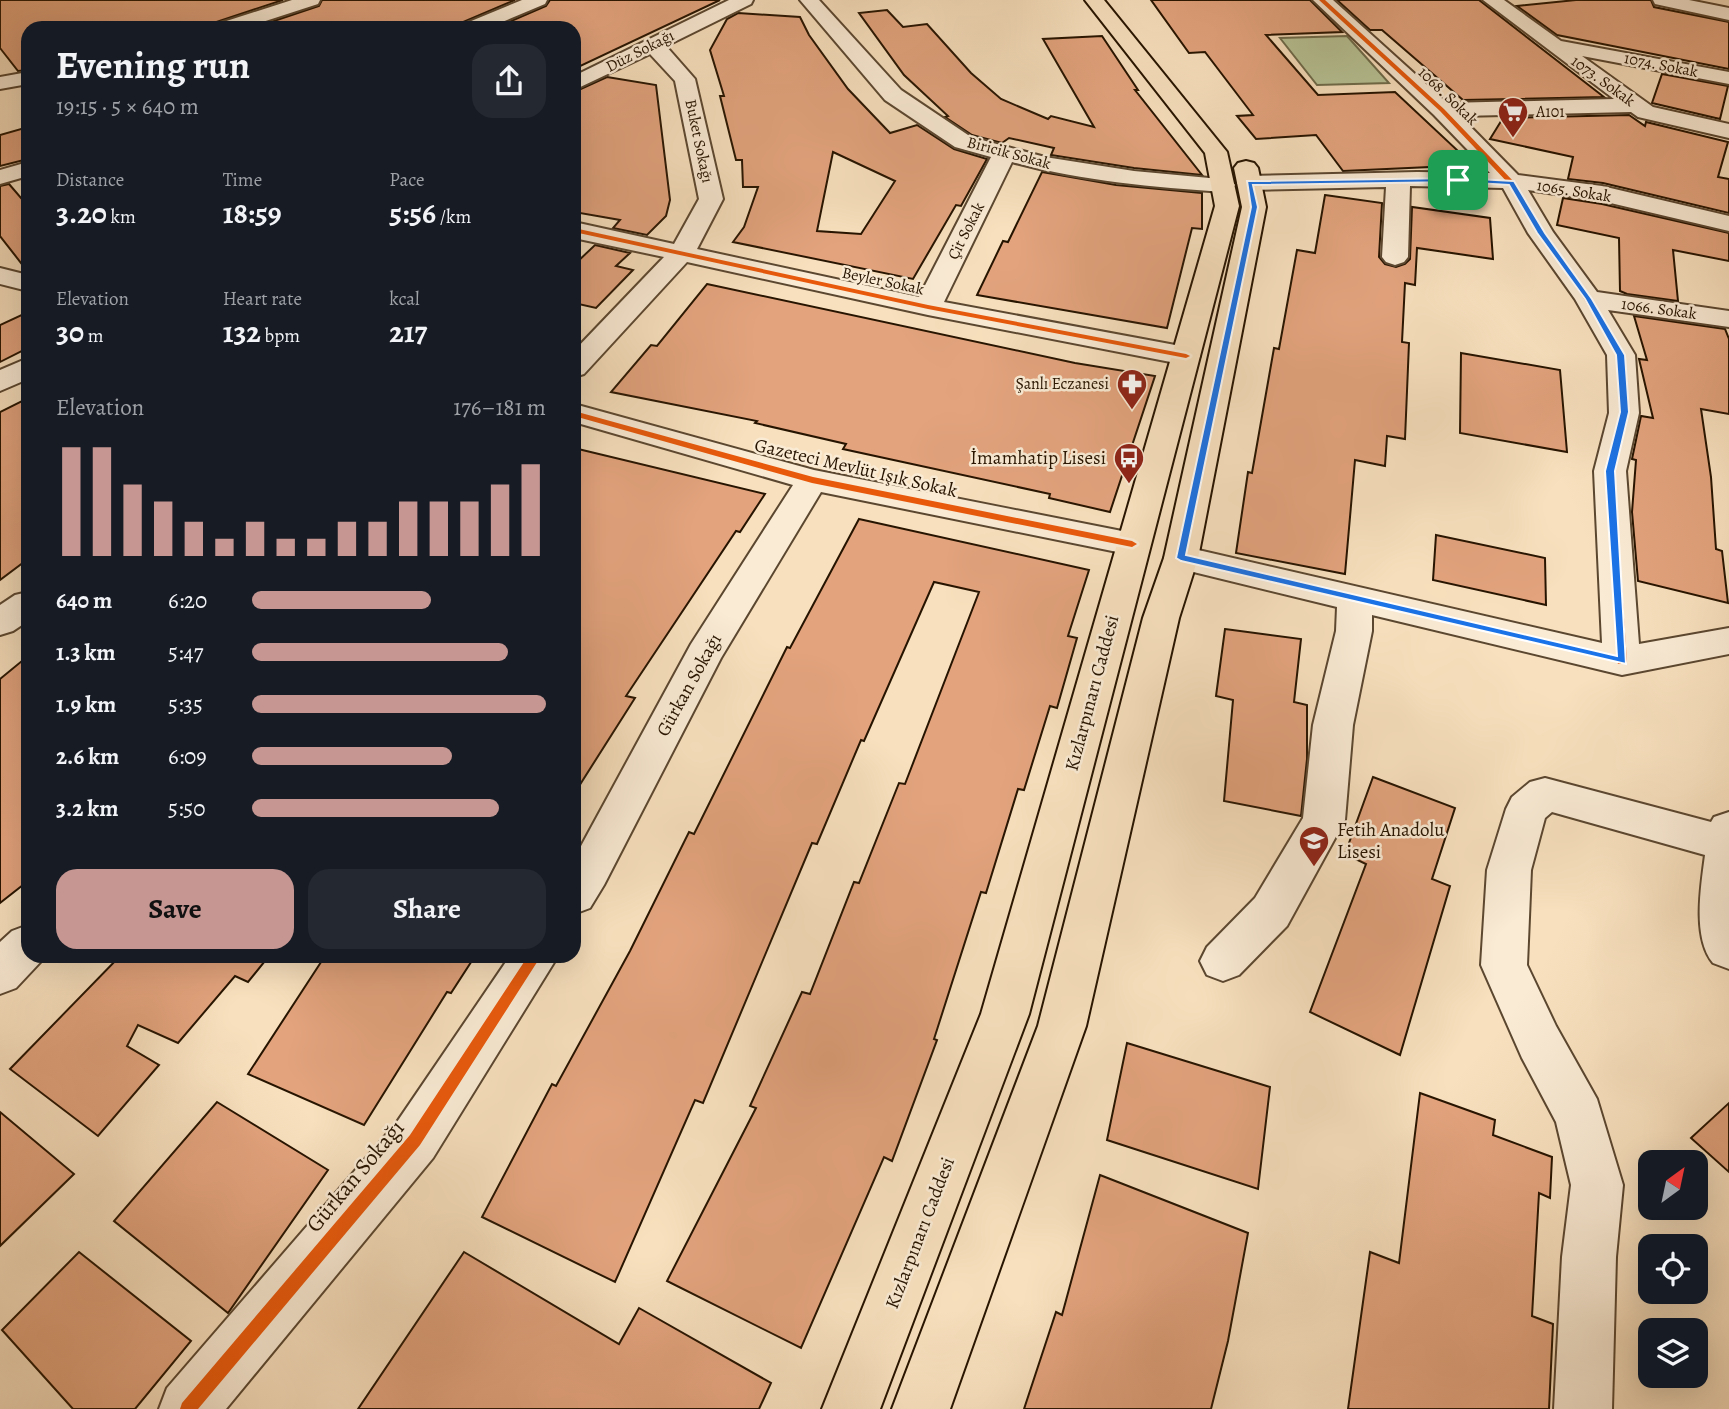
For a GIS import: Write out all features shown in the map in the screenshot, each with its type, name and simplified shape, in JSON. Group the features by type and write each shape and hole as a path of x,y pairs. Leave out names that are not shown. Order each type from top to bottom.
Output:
{"main road":[{"name":"Kızlarpınarı Caddesi","path":"921,1409 1062,1026 1161,618 1181,558 1254,207 1216,152 1094,0"},
{"name":"Kızlarpınarı Caddesi","path":"851,1409 1005,1014 1132,544 1243,154 1125,0"}],"street":[{"path":"245,21 311,0"},
{"path":"488,21 538,0"},
{"name":"Düz Sokağı","path":"581,80 744,0"},
{"name":"Biricik Sokak","path":"809,0 893,95 963,142 1044,164 1134,178 1236,184"},
{"name":"1068. Sokak","path":"1322,0 1442,110 1512,183 1541,233 1588,299 1621,355 1625,412 1610,471 1622,661"},
{"name":"1073. Sokak","path":"1492,0 1646,112 1729,131"},
{"path":"1662,0 1729,14"},
{"name":"1074. Sokak","path":"1552,43 1729,78"},
{"name":"Buket Sokağı","path":"581,361 682,253 712,199 685,79 673,69 653,44"},
{"path":"0,83 21,79"},
{"path":"1442,110 1636,104"},
{"name":"Çit Sokak","path":"928,307 1004,154"},
{"path":"0,177 21,171"},
{"path":"1395,257 1398,181"},
{"name":"1065. Sokak","path":"1236,184 1398,181 1512,183 1584,190 1729,223"},
{"name":"Beyler Sokak","path":"581,231 928,307 1186,356"},
{"path":"0,276 21,281"},
{"name":"1066. Sokak","path":"1588,299 1729,319"},
{"path":"0,382 21,371"},
{"name":"Gazeteci Mevlüt Işık Sokak","path":"581,415 812,480 1132,544"},
{"name":"Gürkan Sokağı","path":"581,884 704,654 812,480"},
{"path":"1181,558 1622,661 1729,641"},
{"path":"1223,961 1272,912 1324,820 1333,725 1354,631 1355,598"},
{"path":"0,622 21,608"},
{"path":"1583,1409 1588,1257 1597,1185 1579,1116 1539,1042 1504,965 1508,870 1527,809 1545,794 1728,837 1721,900 1726,946 1729,949"},
{"path":"0,973 21,952"},
{"name":"Gürkan Sokağı","path":"188,1409 415,1140 530,963"}],"green space":[{"path":"1347,36 1389,83 1317,85 1280,38"}],"building":[{"path":"0,0 283,0 219,21 21,21 21,71 18,71 0,48"},
{"path":"322,0 515,0 465,21 274,21 319,6"},
{"path":"550,0 720,0 581,66 581,21 511,21 546,6"},
{"path":"1151,0 1310,0 1342,32 1266,35 1318,95 1395,92 1473,165 1343,171 1316,135 1256,139 1237,116 1253,115 1205,52 1189,53"},
{"path":"1337,0 1479,0 1604,97 1463,100 1382,30 1370,30"},
{"path":"1576,0 1651,0 1654,7 1729,22 1729,69 1557,35 1517,6"},
{"path":"887,10 903,27 927,24 971,73 1001,99 1048,119 1051,116 1094,127 1043,39 1102,36 1138,90 1135,90 1202,175 1051,155 1054,148 1009,138 1002,143 972,135 945,117 948,116 904,75 859,13"},
{"path":"738,13 800,17 809,35 848,89 890,133 917,125 954,149 987,159 961,206 956,205 913,279 733,242 744,227 758,187 743,187 742,160 736,160 720,96 724,96 710,50 727,19","holes":["833,152 895,181 861,234 817,231"]},
{"path":"1662,74 1728,86 1720,119 1652,103"},
{"path":"607,77 656,85 670,200 666,216 647,235 613,228 620,220 581,213 581,89"},
{"path":"1629,115 1645,126 1646,122 1728,142 1718,177 1729,179 1729,213 1603,183 1568,179 1573,157 1490,139 1503,118"},
{"path":"21,129 21,161 0,166 0,135"},
{"path":"1042,172 1116,185 1202,193 1202,229 1192,228 1167,328 977,295 1003,241 1008,242"},
{"path":"9,184 21,198 21,263 0,236 0,186"},
{"path":"1325,195 1382,203 1379,257 1385,264 1396,267 1410,259 1412,207 1490,218 1493,259 1417,248 1415,285 1405,283 1402,342 1409,343 1405,439 1387,436 1385,466 1355,460 1345,574 1236,553 1248,472 1252,473 1274,348 1279,349 1297,250 1315,253"},
{"path":"1563,198 1602,204 1729,233 1729,261 1673,250 1678,301 1627,294 1620,291 1619,238 1557,225"},
{"path":"595,245 630,253 616,266 633,270 596,308 581,305 581,258"},
{"path":"707,284 1075,363 1155,376 1110,512 1049,498 1050,494 843,449 846,444 755,423 757,421 611,392 651,345 657,346"},
{"path":"21,315 21,352 0,362 0,325"},
{"path":"1634,316 1725,329 1729,339 1729,414 1701,409 1711,477 1716,549 1722,551 1728,603 1638,581 1632,512 1636,460 1632,459 1641,416 1653,418 1639,359 1647,360"},
{"path":"1461,353 1560,370 1567,452 1460,433"},
{"path":"21,402 21,564 0,580 0,412"},
{"path":"581,450 765,494 740,532 736,531 626,696 635,698 581,783"},
{"path":"859,519 1089,570 1068,636 1077,638 1057,708 1050,706 1024,790 1018,789 986,893 981,892 934,1039 937,1040 892,1161 884,1157 801,1348 667,1281 756,1108 750,1106 802,992 810,994 854,882 859,883 899,783 905,784 979,592 934,582 864,741 861,740 817,844 812,843 703,1103 695,1100 615,1282 482,1217 552,1084 556,1086 630,951 689,832 694,834 787,647 790,648"},
{"path":"1436,535 1545,558 1546,605 1433,580"},
{"path":"1225,629 1301,639 1294,702 1307,705 1307,759 1301,816 1224,801 1233,700 1216,696"},
{"path":"21,662 21,886 0,903 0,679"},
{"path":"1373,777 1455,808 1432,879 1450,886 1400,1055 1310,1012 1366,864 1345,854"},
{"path":"113,963 263,963 248,982 235,976 178,1043 138,1025 127,1046 159,1065 98,1136 10,1069"},
{"path":"320,963 470,963 451,993 447,992 364,1125 248,1074"},
{"path":"1127,1043 1270,1087 1258,1189 1107,1140"},
{"path":"1420,1093 1495,1120 1493,1135 1552,1157 1550,1198 1539,1193 1532,1316 1553,1324 1549,1409 1348,1409 1370,1252 1399,1263"},
{"path":"217,1102 328,1170 228,1313 114,1221"},
{"path":"1729,1103 1729,1172 1708,1153 1708,1150 1691,1138"},
{"path":"0,1112 74,1174 0,1246"},
{"path":"1100,1175 1248,1233 1228,1341 1211,1409 1024,1409 1056,1312 1062,1315"},
{"path":"79,1252 191,1341 135,1409 73,1409 2,1330"},
{"path":"464,1252 619,1344 639,1308 771,1383 759,1409 358,1409"}],"cycle path":[{"path":"1322,0 1442,110 1512,183 1541,233 1588,299 1621,355 1624,413 1610,471 1622,661"},
{"path":"581,232 928,307 1186,356"},
{"path":"581,415 812,480 1132,544"},
{"path":"188,1409 415,1140 530,963"}],"place":[{"name":"A101","path":"1513,139"},
{"name":"Şanlı Eczanesi","path":"1132,411"},
{"name":"İmamhatip Lisesi","path":"1129,485"},
{"name":"Fetih Anadolu Lisesi","path":"1314,868"}],"route":[{"path":"1458,180 1512,183 1541,233 1588,299 1621,355 1625,412 1610,471 1622,661 1181,558 1254,207 1249,183 1458,180"}]}
